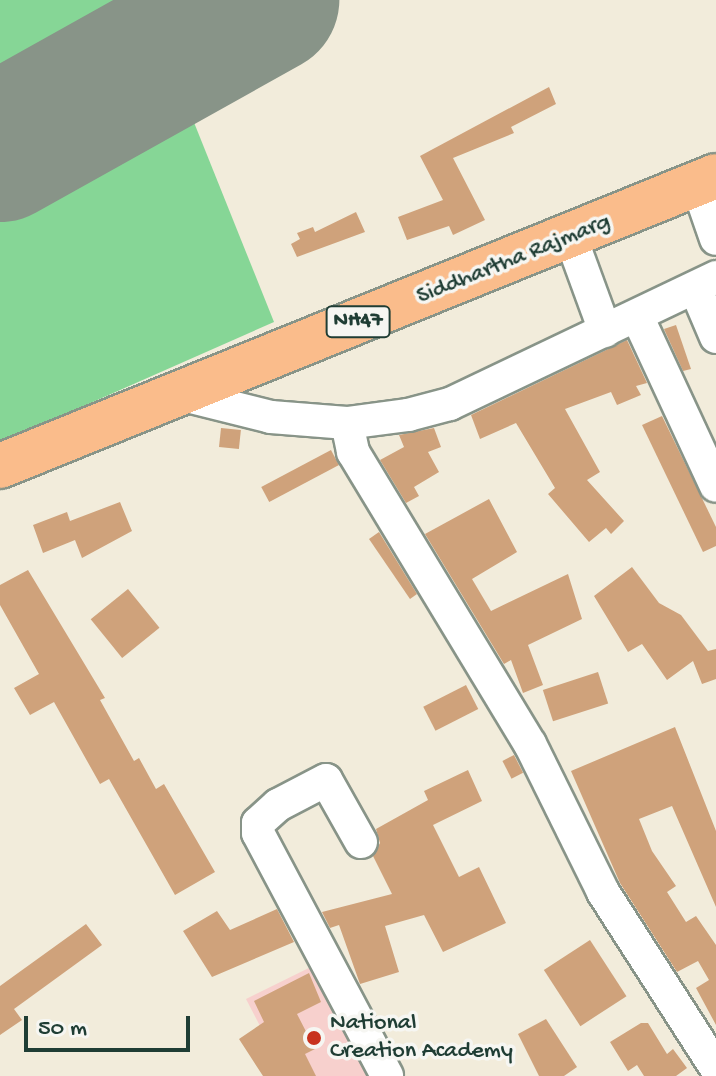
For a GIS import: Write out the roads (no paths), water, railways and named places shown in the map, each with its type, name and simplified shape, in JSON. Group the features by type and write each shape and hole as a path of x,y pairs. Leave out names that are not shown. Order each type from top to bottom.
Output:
{"highway":[{"name":"Siddhartha Rajmarg","path":"0,466 571,238 706,180"}],"street":[{"path":"706,180 716,239"},
{"path":"571,238 605,331"},
{"path":"179,394 271,417 347,423 450,404 706,284 716,337"},
{"path":"637,316 716,486"},
{"path":"347,423 353,452 530,744 603,892 716,1068"},
{"path":"361,842 326,780 278,805 258,823 258,833 387,1076"}],"place":[{"name":"National Creation Academy","path":"314,1038"}]}
